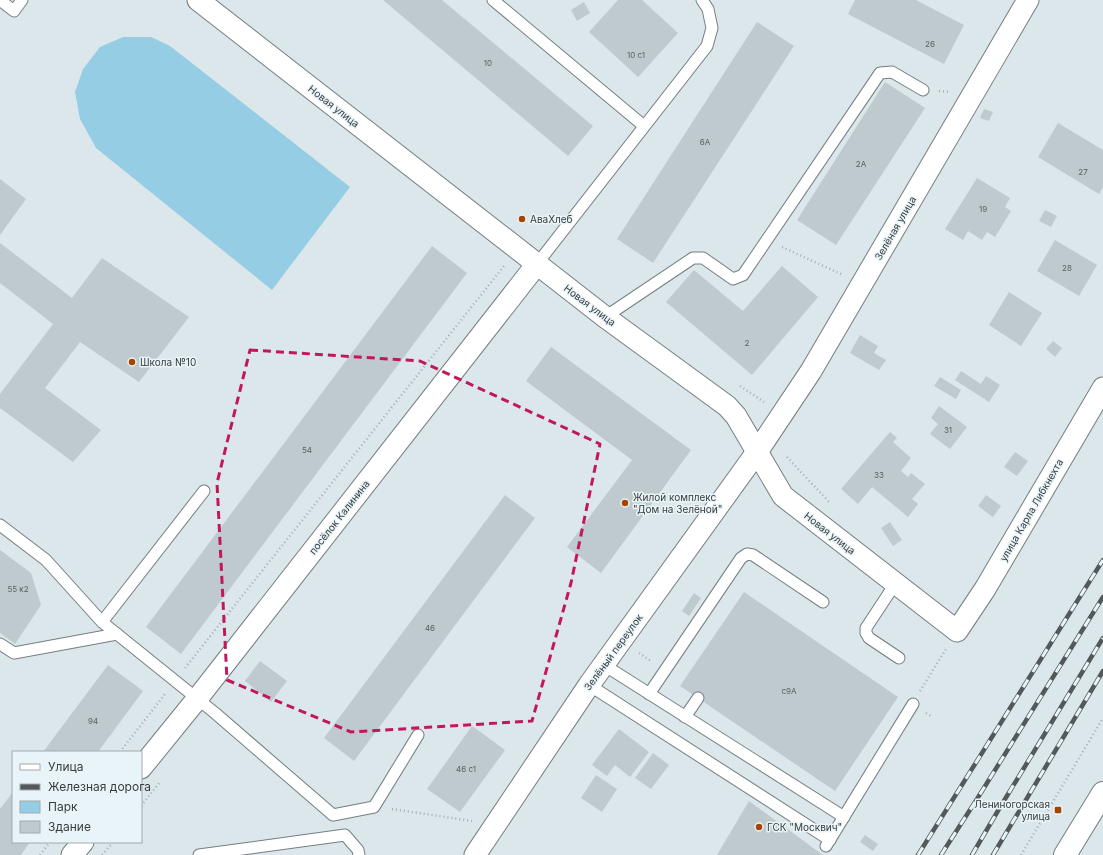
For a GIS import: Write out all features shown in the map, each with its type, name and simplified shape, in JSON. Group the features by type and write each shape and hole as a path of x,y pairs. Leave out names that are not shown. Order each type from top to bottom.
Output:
{"street":[{"name":"Новая улица","path":"198,0 605,317 727,406 736,416 783,496 957,631"},
{"name":"Зелёная улица","path":"757,452 811,371 1028,0"},
{"name":"посёлок Калинина","path":"142,767 197,699 537,264"},
{"name":"улица Карла Либкнехта","path":"957,631 985,589 1103,388"},
{"name":"Зелёный переулок","path":"475,855 589,686 757,452"},
{"path":"1065,855 1103,793"},
{"path":"72,855 82,843"}],"lane":[{"path":"0,0 14,11 22,0"},
{"path":"493,0 644,126"},
{"path":"537,264 707,46 712,28 708,9 702,0"},
{"path":"605,317 693,258 703,258 733,279 743,275 880,73 892,72 923,90"},
{"path":"102,622 204,491"},
{"path":"0,525 46,560 102,622 215,713 333,815 374,807 418,735"},
{"path":"649,694 741,558 747,554 753,555 823,602"},
{"path":"895,584 866,628 866,633 869,638 899,658"},
{"path":"0,644 14,652 117,634"},
{"path":"604,665 844,817"},
{"path":"589,686 828,843 912,704"},
{"path":"685,717 698,698"},
{"path":"199,855 345,835 358,850 359,855"}],"path":[{"path":"767,240 862,284"},
{"path":"121,751 174,681 518,250"},
{"path":"738,385 764,403 768,396"},
{"path":"783,453 832,505"},
{"path":"931,716 912,704 957,631"},
{"path":"621,641 665,670"},
{"path":"1021,855 1103,718"},
{"path":"374,807 496,824"},
{"path":"40,855 49,843"},
{"path":"102,855 111,843"}],"highlighted area":[{"path":"250,350 420,361 600,444 571,583 532,721 351,732 227,680 217,483"}],"green space":[{"path":"123,37 151,37 170,46 350,187 272,290 96,148 80,119 75,92 83,69 100,47"}],"building":[{"path":"383,0 442,0 593,126 568,156"},
{"path":"618,0 642,0 678,33 638,77 589,32"},
{"path":"855,0 916,0 964,25 944,64 848,14"},
{"path":"584,2 590,13 577,21 571,10"},
{"path":"757,22 794,46 653,263 617,239"},
{"path":"885,82 925,108 836,245 797,220"},
{"path":"984,109 993,112 989,121 980,118"},
{"path":"1058,123 1103,150 1103,187 1099,194 1038,157"},
{"path":"977,178 1010,198 1005,207 1011,211 995,237 987,232 982,240 968,231 963,240 945,229"},
{"path":"0,179 26,199 0,235"},
{"path":"1045,210 1057,216 1051,227 1039,221"},
{"path":"1055,240 1097,265 1079,296 1037,271"},
{"name":"Школа №10","path":"0,243 72,298 102,258 189,317 139,382 80,342 45,388 101,430 73,462 0,408 0,394 53,324 0,283"},
{"path":"432,246 467,273 181,654 146,627"},
{"path":"782,266 818,297 752,375 666,302 694,270 743,311"},
{"path":"1009,292 1042,313 1021,346 989,325"},
{"path":"860,335 878,346 874,353 886,360 879,370 850,353"},
{"path":"1053,341 1062,348 1055,357 1046,349"},
{"name":"Жилой комплекс \"Дом на Зелёной\"","path":"551,347 691,450 601,573 567,547 632,460 526,381"},
{"path":"961,371 981,384 986,376 1000,385 989,402 955,380"},
{"path":"940,377 961,390 956,399 934,386"},
{"path":"939,406 967,427 950,449 930,434 938,424 931,418"},
{"path":"890,432 897,438 893,442 911,458 901,471 908,477 911,473 925,484 912,499 918,504 908,517 872,487 858,504 841,489"},
{"path":"1015,452 1028,461 1017,476 1004,467"},
{"path":"505,495 535,518 354,761 324,738"},
{"path":"986,495 1001,506 993,517 978,506"},
{"path":"890,522 902,540 893,546 881,528"},
{"path":"0,550 31,573 41,605 15,644 0,633"},
{"path":"744,592 898,697 835,791 680,686"},
{"path":"694,593 701,598 689,616 682,611"},
{"path":"260,661 287,681 271,702 245,681"},
{"path":"108,665 143,691 99,751 44,751"},
{"path":"472,726 505,750 460,812 427,789"},
{"path":"619,729 649,752 630,777 615,765 607,776 592,765"},
{"path":"653,753 669,765 651,789 635,778"},
{"path":"596,775 617,789 602,812 581,798"},
{"path":"12,793 12,843 29,843 21,855 0,855 0,809"},
{"name":"ГСК \"Москвич\"","path":"749,801 823,855 717,855"},
{"path":"865,835 878,844 873,851 860,842"}],"railway":[{"path":"918,855 1103,560"},
{"path":"941,855 1103,597"},
{"path":"972,855 1103,638"},
{"path":"993,855 1103,671"}],"place":[{"name":"АваХлеб","path":"522,219"},
{"name":"Школа №10","path":"132,362"},
{"name":"Жилой комплекс \"Дом на Зелёной\"","path":"625,503"},
{"name":"Лениногорская улица","path":"1058,810"},
{"name":"ГСК \"Москвич\"","path":"759,827"}]}
